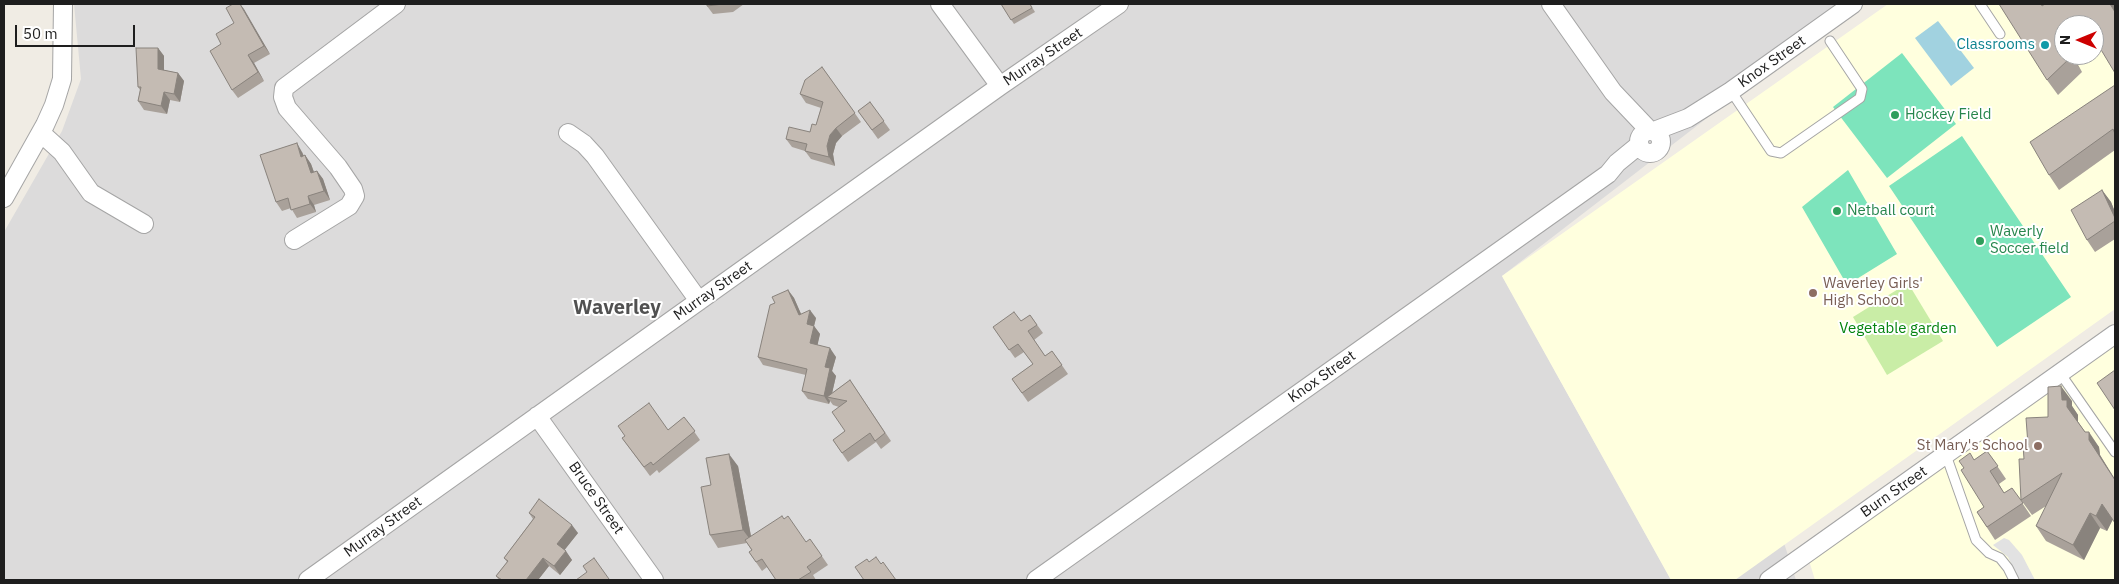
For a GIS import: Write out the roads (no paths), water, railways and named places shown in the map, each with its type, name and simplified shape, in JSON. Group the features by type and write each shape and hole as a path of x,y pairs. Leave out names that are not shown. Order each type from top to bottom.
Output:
{"street":[{"path":"4,198 41,133 54,105 62,79 63,4"},
{"path":"294,240 349,206 355,196 353,189 338,167 287,108 282,97 284,88 396,4"},
{"path":"940,4 1000,86"},
{"name":"Murray Street","path":"308,580 328,575 538,416 1000,86 1120,4"},
{"path":"1551,4 1648,141"},
{"name":"Knox Street","path":"1036,580 1608,174 1648,141 1731,91 1853,4"},
{"path":"41,133 62,152 91,193 144,224"},
{"path":"568,133 584,144 595,156 699,301"},
{"name":"Burn Street","path":"1769,580 2115,334"},
{"name":"Bruce Street","path":"538,416 654,580"}],"lane":[{"path":"1980,4 2000,34"},
{"path":"1731,91 1771,151 1781,153 1860,98 1862,89 1830,41"},
{"path":"2060,373 2115,452"},
{"path":"1946,455 1976,540 1989,553 2000,558 2014,580"}],"water":[{"path":"1938,21 1974,68 1951,86 1915,38"}],"place":[{"name":"Classrooms","path":"2045,45"},
{"name":"Hockey Field","path":"1895,115"},
{"name":"Netball court","path":"1837,211"},
{"name":"Waverly Soccer field","path":"1980,241"},
{"name":"Waverley Girls' High School","path":"1813,293"},
{"name":"St Mary's School","path":"2038,446"}],"district":[{"name":"Waverley","path":"617,308"}],"park label":[{"name":"Vegetable garden","path":"1898,329"}]}
